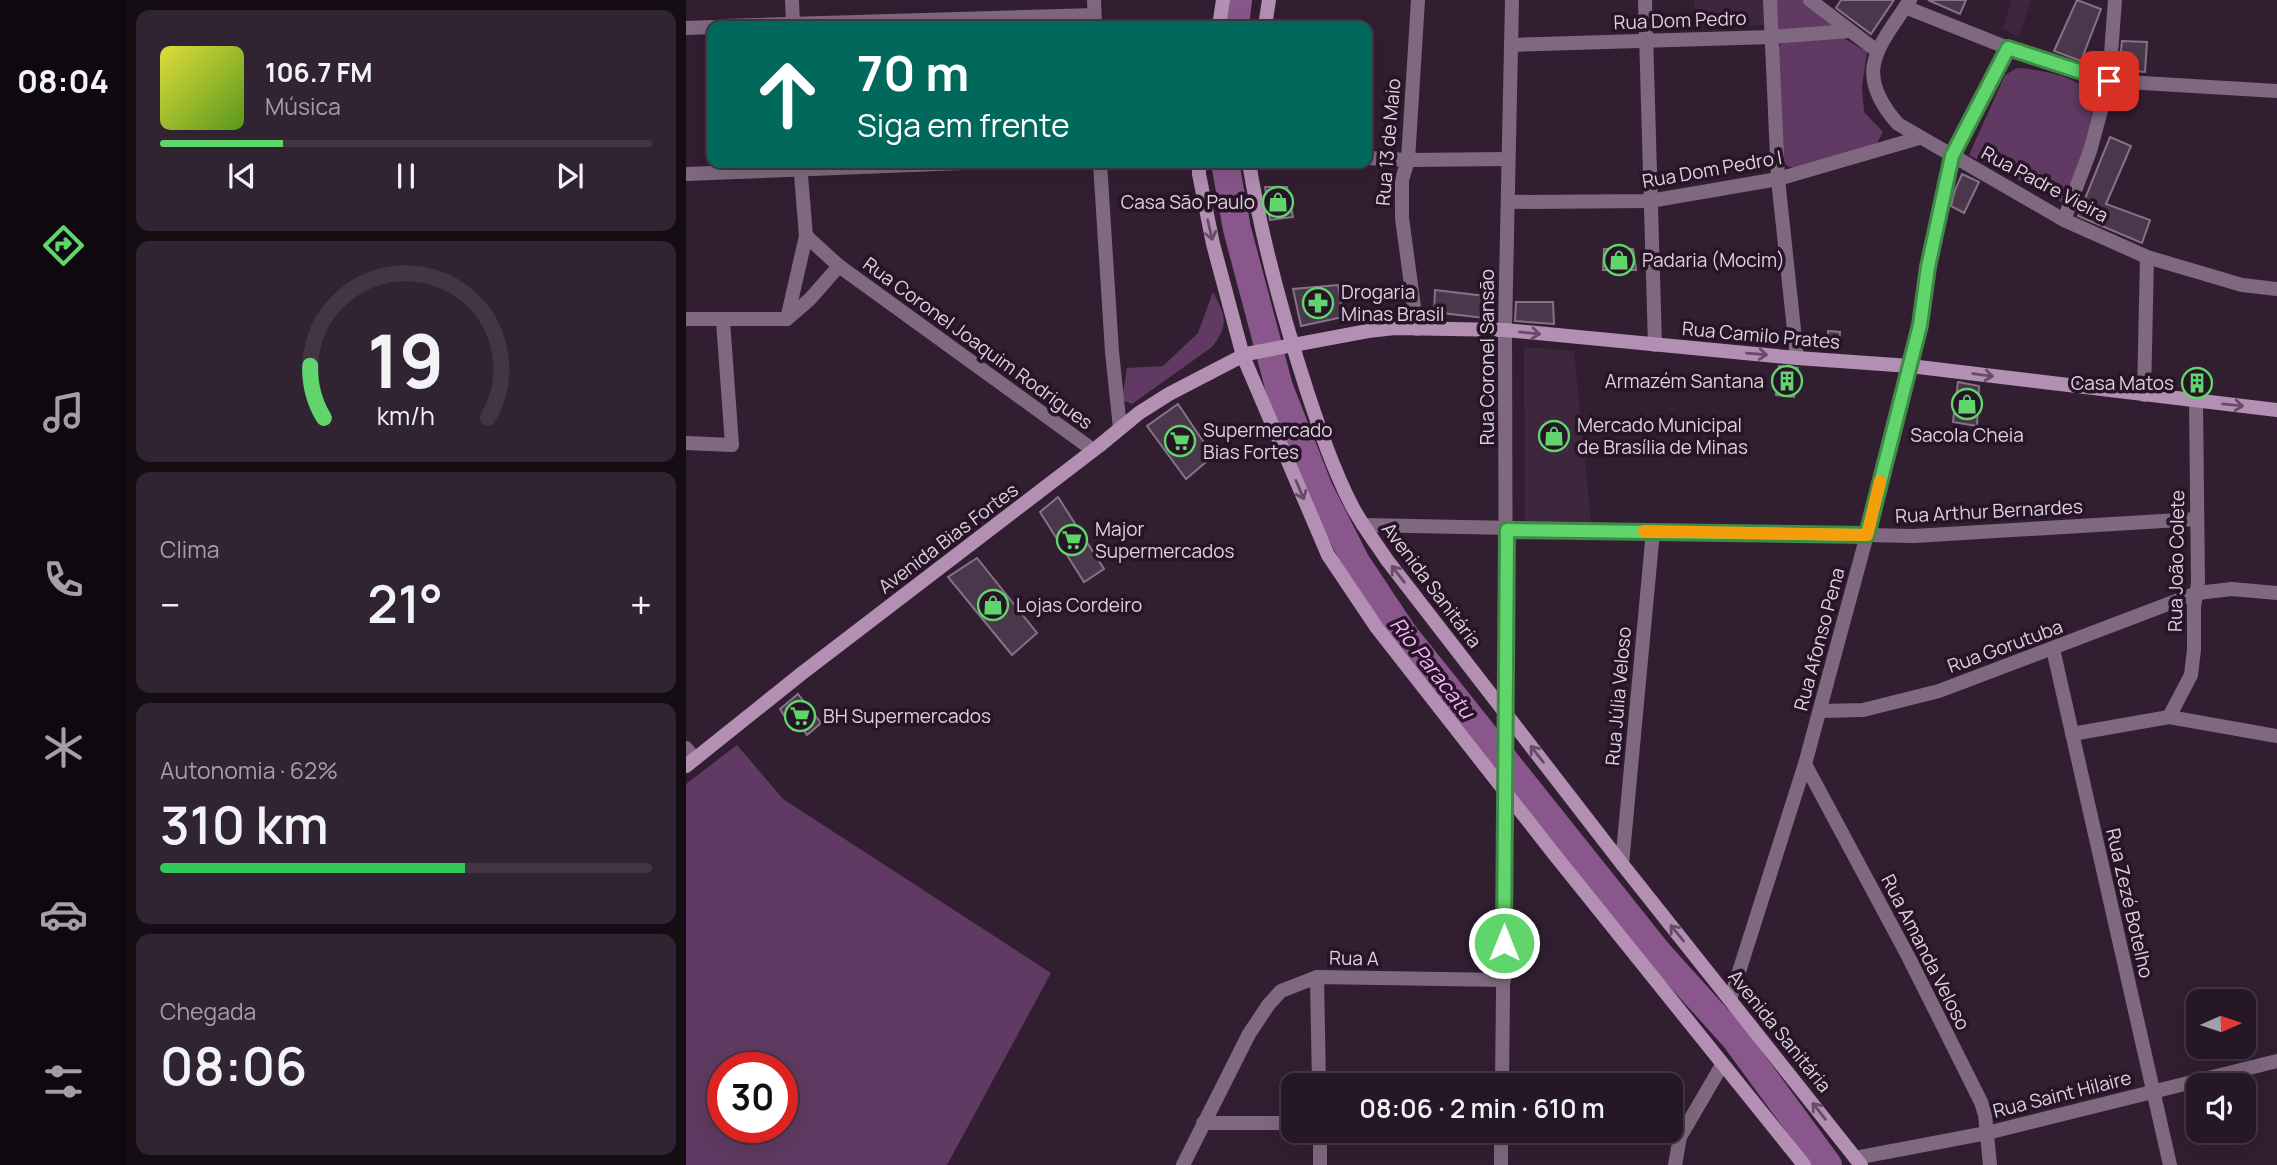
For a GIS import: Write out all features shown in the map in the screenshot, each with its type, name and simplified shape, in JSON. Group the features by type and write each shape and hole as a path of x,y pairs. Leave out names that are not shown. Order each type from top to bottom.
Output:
{"street":[{"path":"792,0 793,21"},
{"path":"1220,21 1223,0"},
{"path":"1266,21 1269,0"},
{"name":"Rua 13 de Maio","path":"1417,329 1402,218 1402,180 1408,160 1418,0"},
{"name":"Rua Coronel Sansão","path":"1502,1073 1507,530 1505,330 1512,0"},
{"path":"1645,0 1655,345"},
{"path":"1770,0 1778,179 1797,358"},
{"path":"1810,0 1877,51 1907,4 2008,48 2109,81 2277,91"},
{"path":"2064,220 2090,151 2109,81 2115,0"},
{"path":"902,21 1094,14"},
{"path":"686,28 707,27"},
{"name":"Rua Dom Pedro","path":"1511,45 1772,37 1849,31"},
{"name":"Rua Afonso Pena","path":"1730,1000 1805,764 1867,535 1920,325 1928,267 1952,156 2008,48"},
{"name":"Rua Padre Vieira","path":"1877,51 1872,65 1873,81 1883,103 1898,124 1919,138 2064,220 2147,257 2242,285 2277,289"},
{"name":"Rua Dom Pedro I","path":"1508,202 1650,201 1778,179 1919,138"},
{"path":"1372,158 1508,159"},
{"path":"686,174 772,168"},
{"path":"686,319 787,319 806,236 800,168"},
{"path":"1100,168 1112,352 1120,428"},
{"path":"1199,168 1206,213 1245,355 1328,555 1377,628 1804,1165"},
{"name":"Avenida Sanitária","path":"1251,168 1287,346 1327,451 1363,526 1622,864 1858,1161"},
{"name":"Rua Coronel Joaquim Rodrigues","path":"806,236 839,266 1093,450"},
{"path":"2144,395 2147,257"},
{"name":"Rua Coronel Joaquim Rodrigues","path":"787,319 810,299 839,266"},
{"path":"686,443 732,445 723,321"},
{"name":"Rua Camilo Prates","path":"1245,355 1368,331 1505,330 1910,366 2277,410"},
{"name":"Avenida Bias Fortes","path":"689,758 1120,428 1169,394 1245,355"},
{"name":"Rua João Colete","path":"2169,717 2191,675 2194,650 2194,607 2197,593 2196,401"},
{"name":"Rua Arthur Bernardes","path":"1363,526 1914,536 2196,519"},
{"name":"Rua Júlia Veloso","path":"1622,864 1653,531"},
{"name":"Rua Gorutuba","path":"1820,711 1846,712 1882,707 1967,682 2197,593 2232,589 2277,593"},
{"name":"Rua Zezé Botelho","path":"2053,649 2170,1165"},
{"path":"2072,734 2169,717 2277,736"},
{"name":"Rua Amanda Veloso","path":"1805,764 1903,947 1975,1090 1985,1115 1990,1165"},
{"path":"1317,977 1319,1073"},
{"name":"Rua A","path":"1183,1165 1249,1034 1281,991 1317,977 1504,980"},
{"name":"Rua Saint Hilaire","path":"1858,1161 1987,1133 2277,1061"},
{"path":"1683,1132 1722,1065"},
{"path":"1203,1123 1281,1123"},
{"path":"1320,1143 1320,1165"},
{"path":"1501,1143 1501,1165"},
{"path":"1675,1165 1679,1143"}],"shaded area":[{"path":"1694,0 1765,0 1766,25 1695,26"},
{"path":"1776,0 1802,0 1836,27 1777,32"},
{"path":"2011,0 2031,0 2019,37 2003,29"},
{"path":"1842,37 1867,52 1862,87 1864,112 1883,132 1877,143 1802,168 1789,167 1783,162 1778,49 1783,40"},
{"path":"2017,68 2064,77 2085,88 2092,96 2095,105 2092,127 2064,203 1969,155 2005,75"},
{"path":"1213,292 1224,320 1218,339 1212,347 1132,404 1122,400 1127,368 1163,366 1198,333"},
{"name":"Mercado Municipal de Brasília de Minas","path":"1524,347 1574,351 1591,522 1525,530"},
{"path":"737,745 783,799 1051,973 947,1165 686,1165 686,784"}],"building":[{"path":"1841,0 1894,0 1871,34 1836,8"},
{"path":"1928,0 1966,0 1960,14"},
{"path":"2077,0 2101,9 2081,61 2054,51"},
{"path":"2122,41 2147,42 2145,72 2119,70"},
{"path":"2110,137 2131,146 2106,204 2150,220 2142,243 2078,216"},
{"path":"1962,174 1979,182 1964,213 1951,206"},
{"name":"Casa São Paulo","path":"1265,187 1287,187 1293,217 1270,220"},
{"name":"Padaria (Mocim)","path":"1604,249 1633,249 1636,270 1603,270"},
{"name":"Drogaria Minas Brasil","path":"1338,285 1343,317 1301,326 1293,289"},
{"path":"1435,290 1485,296 1484,318 1434,312"},
{"path":"1516,302 1553,302 1554,324 1515,321"},
{"path":"1828,331 1840,332 1839,350 1828,348"},
{"name":"Armazém Santana","path":"1779,366 1798,368 1794,397 1776,395"},
{"name":"Casa Matos","path":"2191,376 2203,376 2204,390 2192,390"},
{"name":"Sacola Cheia","path":"1958,382 1979,386 1977,426 1953,422"},
{"name":"Supermercado Bias Fortes","path":"1178,404 1213,456 1186,479 1147,426"},
{"name":"Major Supermercados","path":"1058,497 1104,569 1084,582 1040,512"},
{"name":"Lojas Cordeiro","path":"977,558 1037,633 1012,655 948,577"},
{"name":"BH Supermercados","path":"798,694 821,723 807,735 800,724 793,730 780,709"}],"waterway":[{"name":"Rio Paracatu","path":"1236,21 1238,0"},
{"name":"Rio Paracatu","path":"1226,168 1237,229 1279,387 1319,489 1356,562 1403,633 1659,954 1734,1037 1828,1165"}],"slow traffic":[{"path":"1644,531 1867,535 1880,481"}],"place":[{"name":"Casa São Paulo","path":"1278,202"},
{"name":"Padaria (Mocim)","path":"1619,260"},
{"name":"Drogaria Minas Brasil","path":"1318,303"},
{"name":"Armazém Santana","path":"1787,381"},
{"name":"Casa Matos","path":"2197,383"},
{"name":"Sacola Cheia","path":"1967,404"},
{"name":"Mercado Municipal de Brasília de Minas","path":"1554,436"},
{"name":"Supermercado Bias Fortes","path":"1180,441"},
{"name":"Major Supermercados","path":"1072,540"},
{"name":"Lojas Cordeiro","path":"993,605"},
{"name":"BH Supermercados","path":"800,716"}],"route":[{"path":"1504,943 1507,530 1867,535 1920,325 1928,267 1952,156 2008,48 2109,81"}]}
